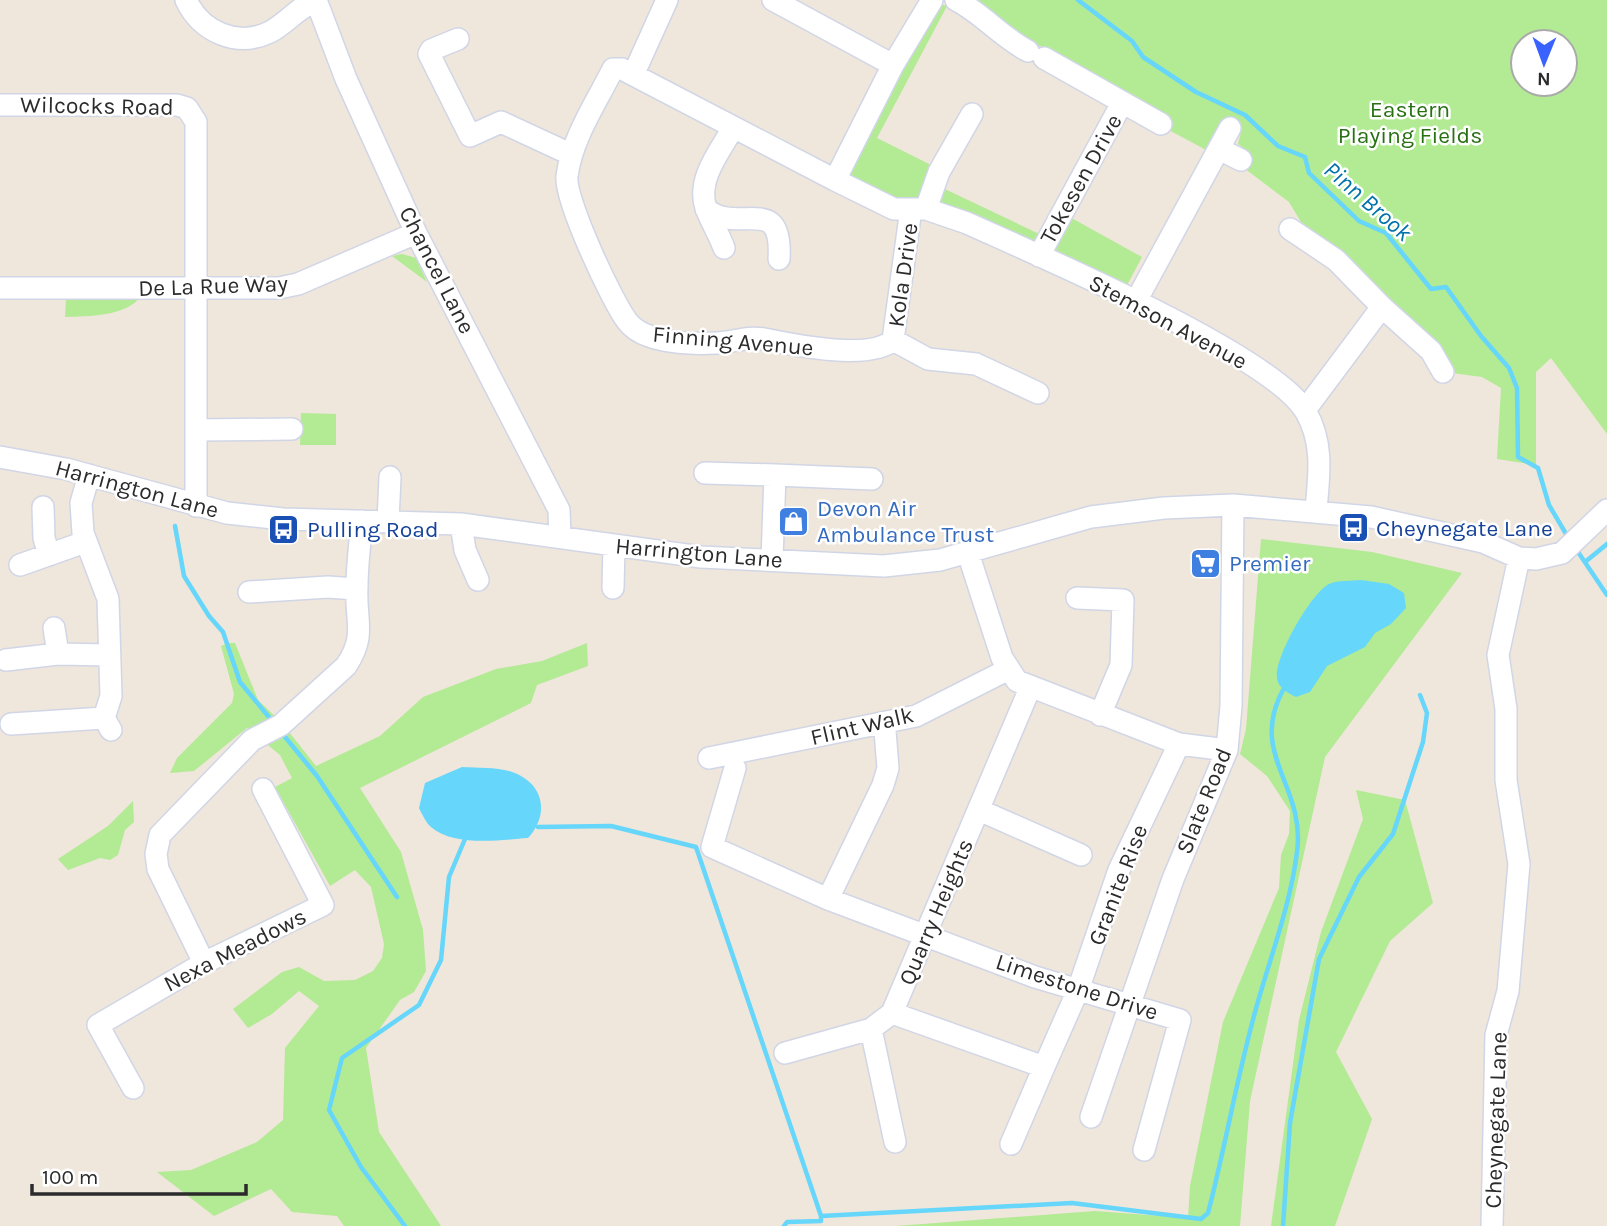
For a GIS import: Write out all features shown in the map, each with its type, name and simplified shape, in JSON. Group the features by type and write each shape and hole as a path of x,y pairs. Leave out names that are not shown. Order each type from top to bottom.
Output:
{"street":[{"path":"186,0 195,15 210,29 243,38 268,33 306,5 316,1"},
{"path":"634,73 667,0"},
{"path":"835,180 893,65 932,0"},
{"name":"Tokesen Drive","path":"956,0 976,11 1009,41 1161,124"},
{"name":"Chancel Lane","path":"316,1 346,79 416,233 559,510 560,537"},
{"path":"785,3 893,65"},
{"path":"458,39 431,50 429,54 470,135 501,122 570,154"},
{"name":"Finning Avenue","path":"634,73 613,69 570,154 566,186 613,299 635,329 656,339 676,341 717,343 753,338 793,346 842,349 877,348 893,340"},
{"name":"Stemson Avenue","path":"634,73 733,128 894,209 919,209 967,223 1200,335 1260,370 1293,396 1305,410 1320,449 1317,510"},
{"name":"Tokesen Drive","path":"1039,256 1122,103"},
{"name":"Wilcocks Road","path":"0,105 177,105 191,113 198,130 196,289"},
{"path":"919,209 972,114"},
{"path":"724,248 706,209 704,189 706,176 733,128"},
{"path":"1135,303 1230,128"},
{"path":"1219,149 1241,160"},
{"path":"706,209 722,220 753,217 774,226 780,236 779,259"},
{"name":"Kola Drive","path":"893,340 919,209"},
{"path":"1290,229 1336,260 1382,307 1431,351 1443,372"},
{"name":"De La Rue Way","path":"0,288 196,289 293,286 416,233"},
{"path":"196,289 196,506"},
{"path":"1305,410 1382,307"},
{"path":"893,340 928,359 976,364 1038,393"},
{"path":"196,429 292,429"},
{"name":"Harrington Lane","path":"0,457 89,475 196,506 282,519 461,524 701,557 901,566 968,553 1091,517 1164,508 1233,505 1317,510 1371,517 1483,542 1519,558"},
{"path":"705,473 872,479"},
{"path":"11,724 108,724 111,696 107,592 85,542 81,503 89,475"},
{"path":"772,559 775,475"},
{"path":"388,521 390,477"},
{"name":"Slate Road","path":"1091,1117 1127,1004 1172,879 1227,750 1231,706 1233,505"},
{"path":"43,507 44,538 49,555"},
{"path":"1519,558 1552,556 1572,543 1607,510"},
{"path":"204,963 158,869 156,844 166,827 238,753 252,740 275,728 346,666 358,645 360,633 356,589 362,521"},
{"path":"461,524 465,550 478,580"},
{"path":"20,565 85,542"},
{"path":"613,588 614,547"},
{"path":"968,553 1007,670 1030,688 1179,744 1227,750"},
{"name":"Cheynegate Lane","path":"1492,1226 1496,1035 1508,991 1519,864 1506,780 1506,709 1499,656 1519,558"},
{"path":"249,592 328,587 356,589"},
{"path":"1077,598 1123,600 1121,666 1100,715"},
{"path":"54,628 58,654"},
{"path":"6,660 58,654 109,655"},
{"name":"Flint Walk","path":"709,758 916,716 1007,670"},
{"name":"Quarry Heights","path":"785,1053 871,1029 892,1013 1030,688"},
{"path":"828,899 883,785 888,768 885,731"},
{"name":"Granite Rise","path":"1011,1144 1078,990 1119,870 1179,744"},
{"name":"Limestone Drive","path":"734,768 712,847 828,899 1035,977 1180,1020 1144,1150"},
{"name":"Nexa Meadows","path":"133,1088 98,1025 204,963 323,905 263,789"},
{"name":"Quarry Heights","path":"979,810 1080,855"},
{"name":"Quarry Heights","path":"892,1013 1040,1076"},
{"path":"871,1029 895,1142"}],"green space":[{"name":"Eastern Playing Fields","path":"972,0 1607,0 1607,434 1551,358 1536,372 1536,465 1497,459 1501,388 1482,377 1452,373 1346,255 1301,222 1289,202 1244,168 1251,154 1238,144 1242,128 1227,121 1210,152 1165,128 1170,117 1050,48 1028,44"},
{"path":"939,4 947,6 877,138 935,167 928,181 1054,241 1066,215 1142,257 1125,289 943,208 922,191 917,200 901,205 849,175 865,132"},
{"path":"402,254 416,258 427,282 392,256"},
{"path":"70,296 141,296 134,303 116,312 65,317 66,299"},
{"path":"301,413 336,414 336,445 300,445"},
{"path":"1261,539 1372,552 1462,573 1325,757 1250,1101 1240,1226 896,1226 1095,1211 1188,1218 1190,1186 1223,1022 1279,888 1281,855 1289,834 1290,811 1267,776 1240,754 1246,729"},
{"path":"235,643 258,700 281,722 316,766 380,736 423,697 496,669 542,661 587,643 588,666 537,685 531,703 360,788 401,852 423,930 426,971 414,992 400,1000 366,1048 379,1132 441,1226 344,1226 337,1216 292,1212 271,1189 214,1216 157,1172 191,1170 257,1142 283,1120 285,1048 319,1006 299,991 272,1014 248,1028 233,1009 282,972 299,967 324,981 355,980 373,971 382,958 384,944 371,887 355,870 330,886 275,787 292,778 280,755 247,728 194,771 170,773 177,758 232,703 234,694 221,646"},
{"path":"1356,790 1405,800 1433,903 1390,941 1336,1052 1372,1119 1335,1226 1271,1226 1299,1020 1321,932 1363,819"},
{"path":"133,801 134,822 125,830 118,855 110,860 100,858 68,870 58,859 108,826"}],"water":[{"path":"1361,580 1389,584 1404,593 1406,608 1391,624 1375,633 1365,647 1327,666 1310,692 1296,697 1287,692 1278,682 1278,669 1287,642 1304,612 1329,584"},
{"path":"462,767 506,770 523,777 531,784 537,791 541,809 535,829 528,838 464,840 441,833 429,825 419,808 425,783"}],"waterway":[{"name":"Pinn Brook","path":"1078,0 1132,41 1143,57 1196,92 1245,115 1278,146 1305,157 1309,173 1359,221 1386,233 1431,289 1446,287 1481,336 1509,368 1517,388 1518,457 1538,468 1549,505 1569,539"},
{"path":"175,526 184,576 209,616 223,632 240,682 273,722"},
{"path":"1585,562 1607,544"},
{"name":"Pinn Brook","path":"1576,549 1607,595"},
{"path":"784,1226 787,1222 821,1221 821,1216 1072,1203 1201,1219 1208,1213 1248,1041 1294,873 1298,828 1294,808 1274,752 1272,733 1274,713 1283,690"},
{"path":"1283,1226 1290,1123 1319,959 1359,877 1393,834 1423,742 1427,713 1420,695"},
{"path":"281,732 317,776 397,897"},
{"path":"538,827 611,826 696,847 821,1216"},
{"path":"405,1226 361,1167 329,1110 342,1058 419,1005 441,960 449,877 465,839"}],"place":[{"name":"Devon Air Ambulance Trust","path":"794,521"},
{"name":"Cheynegate Lane","path":"1353,528"},
{"name":"Pulling Road","path":"284,529"},
{"name":"Premier","path":"1206,563"}]}
